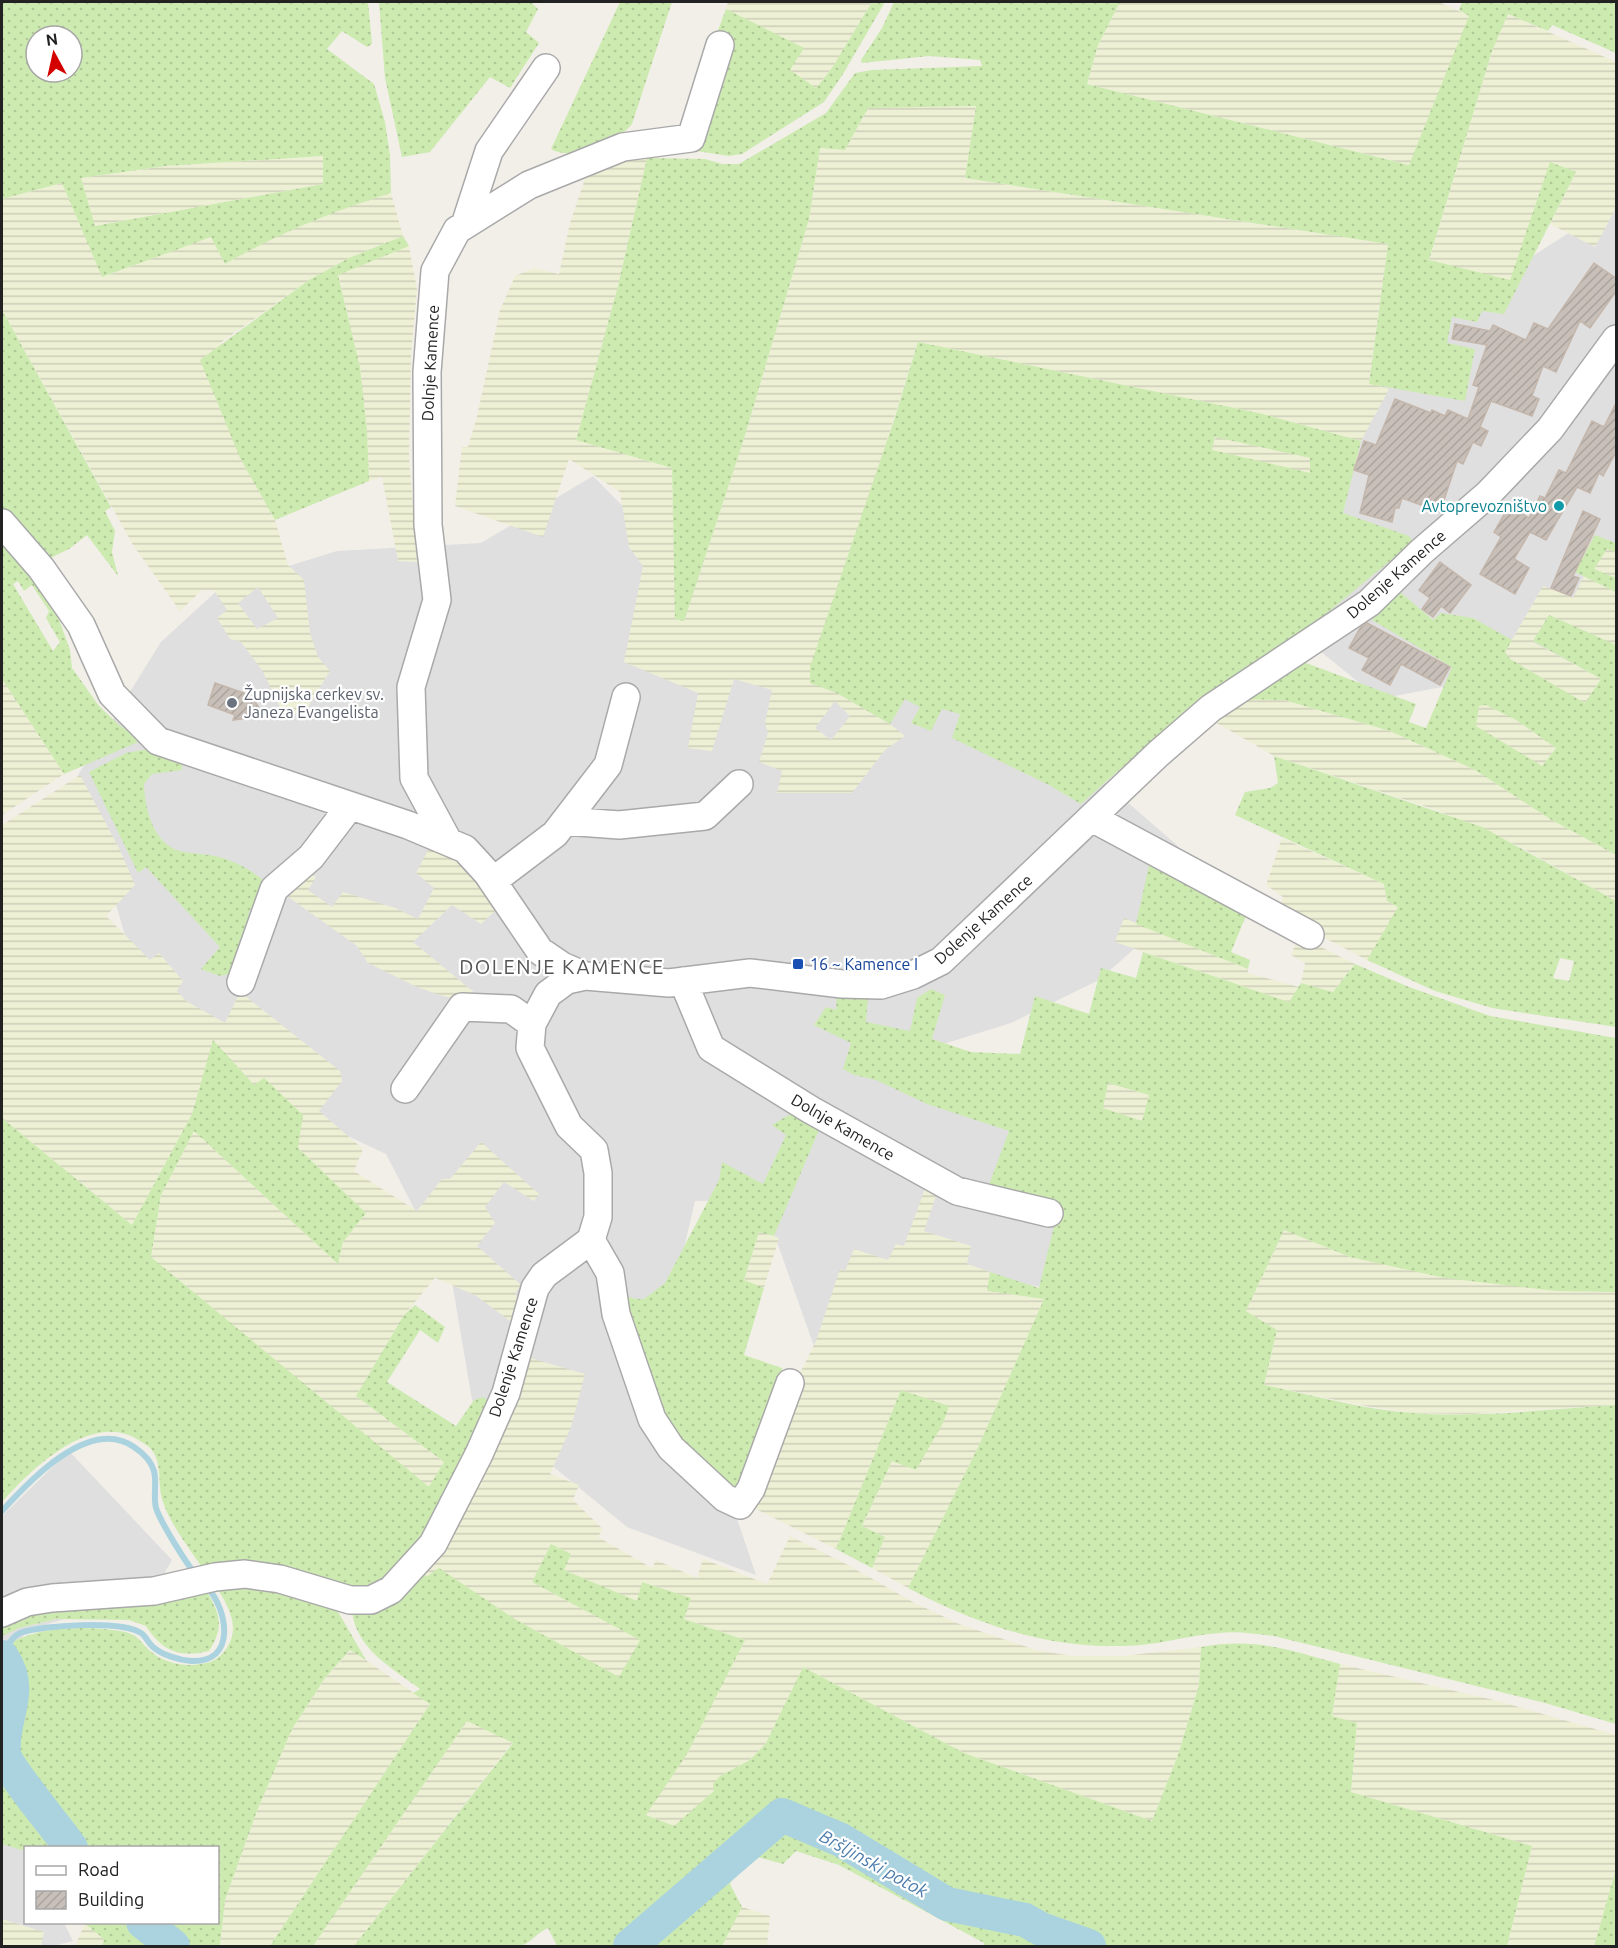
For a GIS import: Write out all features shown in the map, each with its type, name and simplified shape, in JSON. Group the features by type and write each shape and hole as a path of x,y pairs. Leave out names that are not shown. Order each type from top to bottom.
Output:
{"street":[{"name":"Dolnje Kamence","path":"448,842 414,778 411,687 437,600 428,525 427,395 435,271 457,230 529,185 622,147 691,138 720,45"},
{"path":"465,225 489,151 546,68"},
{"name":"Dolenje Kamence","path":"548,994 567,980 585,976 669,983 750,973 842,984 881,984 913,975 941,960 963,942 1158,754 1211,708 1369,603 1488,494 1550,429 1617,339"},
{"path":"2,524 41,568 81,624 112,694 158,741 350,806 465,849 493,881 540,951 562,966 585,976"},
{"path":"493,881 555,834 608,765 626,697"},
{"path":"565,821 619,825 705,816 739,784"},
{"path":"241,982 274,890 311,857 350,806"},
{"path":"1092,818 1310,935"},
{"path":"540,951 548,994 532,1024 530,1048 569,1126 594,1150 598,1173 598,1217 591,1240 610,1273 616,1314 652,1419 671,1448 725,1498 740,1505 751,1489 790,1383"},
{"name":"Dolnje Kamence","path":"683,981 711,1048 811,1110 957,1191 1049,1213"},
{"path":"405,1089 462,1007 511,1009 532,1024"},
{"name":"Dolenje Kamence","path":"2,1613 27,1602 52,1598 154,1591 215,1577 245,1574 280,1580 350,1600 371,1600 391,1590 433,1544 479,1454 506,1393 535,1288 544,1275 591,1240"}],"shaded area":[{"path":"1616,153 1616,641 1588,659 1379,699 1271,611 1330,456 1427,324 1592,218"},
{"path":"593,476 644,528 1005,696 1179,847 1152,933 1099,980 1011,1023 895,1059 1057,1149 1061,1239 1048,1288 896,1262 820,1363 762,1200 695,1201 663,1338 722,1474 756,1575 627,1527 472,1400 452,1282 386,1154 277,1103 153,1031 78,775 161,642 221,587 337,551 481,543"},
{"path":"69,1451 172,1560 154,1591 26,1631 2,1678 2,1516"},
{"path":"2,1783 25,1846 24,1924 64,1924 73,1941 53,1946 2,1946"}],"green space":[{"path":"2,2 368,2 372,44 367,47 342,31 327,49 374,84 385,122 390,155 391,193 306,224 225,264 211,237 102,277 62,183 2,199","holes":["323,156 323,184 95,226 81,178 166,166"]},
{"path":"379,2 531,2 538,9 526,32 539,43 510,88 490,77 430,152 402,157 385,78"},
{"path":"620,2 672,2 632,124 616,138 594,149 571,153 551,149"},
{"path":"728,2 872,2 832,68 816,88 789,70 803,48 726,9"},
{"path":"872,2 885,2 824,102 742,154 729,156 690,150 705,65 726,9 804,48 790,70 816,88 832,68"},
{"path":"894,2 1120,2 1098,45 1087,84 1409,165 1469,16 1459,10 1462,2 1616,2 1616,53 1552,25 1548,31 1508,14 1492,51 1429,260 1510,280 1550,162 1576,172 1504,314 1482,311 1477,322 1452,317 1447,343 1475,349 1465,401 1369,384 1388,244 965,178 976,106 868,108 845,150 820,148 809,219 743,442 684,621 675,619 672,468 576,440 618,286 647,158 705,159 722,164 739,164 826,113 855,73 872,70 982,66 980,60 929,56 862,63 861,60 882,28"},
{"path":"1120,2 1439,2 1470,16 1410,165 1087,84 1098,45"},
{"path":"1508,14 1616,62 1616,208 1595,247 1550,224 1576,172 1510,281 1429,261 1492,51"},
{"path":"976,105 965,178 1388,244 1369,383 1389,389 1361,441 1263,414 918,342 810,683 837,693 890,724 905,736 885,750 852,793 777,793 782,771 759,762 768,733 765,723 772,690 734,679 712,751 688,748 698,693 624,662 643,566 629,547 620,492 569,459 543,537 455,506 462,447 468,447 500,310 515,276 534,268 559,274 570,223 591,161 647,158 618,286 576,440 672,468 675,619 684,621 743,442 809,219 820,148 845,150 868,108","holes":["835,701 850,716 831,740 815,728"]},
{"path":"323,156 323,184 94,226 81,178 166,166"},
{"path":"62,183 103,277 211,236 225,264 265,241 348,206 391,193 403,236 349,258 309,280 220,343 240,458 275,520 288,565 304,580 310,633 318,657 330,671 308,707 289,717 282,711 262,670 240,641 230,639 217,618 227,610 214,590 202,590 180,611 133,545 2,310 2,199","holes":["258,587 278,618 257,629 238,603"]},
{"path":"403,236 409,246 338,275 360,367 367,430 369,481 275,520 240,458 200,360 309,280 349,258"},
{"path":"409,246 417,289 411,355 409,456 417,562 398,561 382,477 369,481 367,430 360,367 338,274"},
{"path":"2,310 111,507 105,511 115,531 112,552 118,576 87,535 69,549 46,560 27,544 2,508"},
{"path":"918,342 1263,414 1361,441 1343,513 1409,536 1413,542 1316,622 1200,698 1081,804 1049,785 952,738 960,714 942,709 931,731 911,723 920,707 905,699 890,724 837,693 810,683 810,667 894,420","holes":["1215,437 1310,458 1310,473 1212,450"]},
{"path":"1216,437 1310,458 1310,474 1211,450"},
{"path":"2,534 57,614 70,650 72,668 99,706 120,726 143,740 64,774 2,679","holes":["18,581 24,591 32,585 49,611 46,618 60,642 53,651 13,584"]},
{"path":"1595,535 1616,543 1616,552 1607,549 1594,569 1616,578 1616,592 1575,572"},
{"path":"1607,548 1616,552 1616,578 1594,569"},
{"path":"1584,576 1616,592 1616,645 1549,615 1533,642 1601,679 1585,703 1510,659 1505,652 1543,586 1573,598"},
{"path":"1400,592 1433,620 1441,613 1473,618 1512,640 1505,652 1510,659 1585,703 1601,679 1533,641 1549,615 1616,645 1616,855 1550,819 1475,770 1390,731 1284,700 1236,699 1298,660 1416,704 1409,722 1426,728 1452,667 1372,620","holes":["1486,705 1516,720 1556,748 1542,766 1476,726 1479,706"]},
{"path":"2,679 64,774 2,815"},
{"path":"1236,699 1284,700 1390,731 1475,770 1550,819 1616,855 1616,901 1518,846 1436,810 1274,756 1208,718"},
{"path":"1486,705 1516,720 1556,748 1542,766 1475,726 1479,706"},
{"path":"166,746 181,756 182,770 152,774 144,784 147,810 157,834 173,849 229,860 249,870 267,883 249,912 242,960 233,973 220,976 201,969 220,947 146,867 138,873 89,772 126,753"},
{"path":"1274,756 1482,827 1616,901 1616,1027 1492,1008 1435,991 1367,960 1398,907 1387,901 1384,884 1235,815 1245,792 1270,788 1278,783","holes":["1560,958 1574,961 1569,981 1553,978"]},
{"path":"80,775 119,848 135,885 106,916 150,960 159,953 183,981 177,991 186,1001 225,1023 240,992 340,1071 342,1081 319,1111 363,1149 354,1171 417,1211 442,1179 450,1179 481,1142 539,1194 534,1201 504,1182 485,1207 495,1223 477,1246 521,1285 515,1293 519,1301 513,1323 475,1295 435,1278 404,1315 356,1396 444,1462 429,1488 151,1257 161,1195 194,1131 338,1264 343,1242 366,1213 298,1148 265,1079 254,1085 213,1041 192,1114 132,1225 2,1118 2,825"},
{"path":"1282,838 1384,884 1387,901 1399,907 1367,960 1277,913 1283,897 1266,885"},
{"path":"432,843 464,866 495,911 481,924 452,905 413,942 481,998 464,1000 443,996 417,987 368,963 357,946 280,891 306,872 316,877 308,890 332,907 343,892 395,908 418,919 434,888 416,873"},
{"path":"1150,861 1248,911 1231,952 1250,960 1248,969 1136,924"},
{"path":"1124,918 1248,969 1248,973 1299,987 1289,1002 1115,942"},
{"path":"1299,936 1355,964 1333,992 1301,983 1305,963 1291,955"},
{"path":"1143,952 1289,1002 1301,983 1333,992 1355,964 1409,987 1490,1016 1616,1038 1616,1292 1556,1291 1445,1278 1350,1257 1284,1230 1246,1311 1277,1330 1264,1385 1357,1405 1414,1413 1490,1414 1616,1405 1616,1724 1545,1703 1274,1636 1226,1632 1123,1646 1094,1646 1039,1638 985,1623 908,1588 979,1445 1044,1299 987,1291 990,1272 1039,1288 1058,1210 987,1190 1009,1131 927,1104 876,1080 854,1075 843,1069 851,1043 814,1025 826,1007 836,1010 837,992 868,997 866,1022 910,1031 917,998 931,989 945,995 932,1039 971,1052 1020,1054 1035,996 1089,1014 1101,968 1136,978","holes":["1108,1083 1149,1095 1142,1121 1103,1108"]},
{"path":"213,1040 254,1085 264,1078 303,1115 298,1148 366,1213 343,1242 338,1264 194,1131 161,1195 151,1257 429,1487 444,1462 356,1396 404,1315 415,1305 445,1327 438,1343 420,1330 387,1382 456,1426 474,1400 483,1397 491,1402 443,1505 412,1550 369,1590 205,1572 176,1529 167,1511 161,1496 155,1455 140,1441 122,1433 103,1432 84,1437 65,1447 46,1459 2,1502 2,1118 132,1225 192,1114"},
{"path":"1108,1083 1149,1095 1142,1121 1102,1108"},
{"path":"794,1112 819,1130 774,1236 759,1232 744,1280 764,1288 744,1355 782,1368 783,1380 744,1489 730,1496 654,1415 620,1294 644,1299 665,1283 719,1180 722,1162 763,1184 786,1135 772,1125"},
{"path":"926,1186 938,1190 924,1231 971,1246 967,1264 990,1272 987,1291 1044,1299 979,1445 908,1588 872,1568 885,1537 862,1526 892,1461 901,1390 836,1549 756,1509 754,1505 799,1375 816,1341 840,1269 845,1271 854,1249 888,1260 896,1244 904,1246"},
{"path":"1284,1230 1350,1257 1586,1292 1616,1292 1616,1405 1470,1414 1412,1413 1365,1406 1264,1385 1277,1330 1246,1311"},
{"path":"759,1231 779,1238 764,1288 744,1281"},
{"path":"520,1355 585,1374 571,1427 550,1474 579,1485 573,1500 603,1529 598,1537 652,1568 656,1560 697,1578 703,1559 767,1584 790,1536 959,1624 1036,1650 1072,1656 1123,1656 1201,1647 1199,1685 1178,1755 1152,1821 964,1753 803,1667 766,1743 750,1760 720,1776 714,1791 674,1827 645,1814 687,1754 745,1640 684,1619 690,1598 643,1582 638,1602 564,1570 571,1554 551,1544 532,1582 641,1640 619,1678 513,1618 439,1569 428,1576 415,1573"},
{"path":"901,1390 949,1406 943,1423 916,1470 892,1461 862,1526 885,1537 872,1568 836,1549"},
{"path":"551,1544 571,1554 564,1570 637,1601 642,1582 691,1598 684,1619 745,1640 687,1754 646,1815 674,1826 714,1791 713,1784 720,1776 750,1760 766,1743 803,1667 964,1753 1152,1821 1178,1755 1199,1685 1201,1647 1238,1643 1271,1646 1340,1664 1332,1716 1357,1723 1351,1792 1532,1846 1507,1946 984,1946 984,1943 839,1865 796,1851 783,1864 746,1854 730,1884 742,1907 722,1946 557,1946 548,1928 522,1946 354,1946 513,1743 467,1721 313,1946 270,1946 430,1704 413,1693 420,1689 387,1665 368,1647 360,1636 352,1611 415,1573 428,1576 439,1568 513,1618 619,1677 640,1640 532,1582"},
{"path":"215,1585 268,1587 337,1610 366,1660 350,1650 325,1678 292,1729 257,1811 225,1900 220,1946 102,1946 104,1939 85,1924 219,1924 219,1846 24,1846 24,1851 2,1844 2,1742 20,1725 26,1699 25,1673 12,1642 51,1630 107,1629 134,1635 149,1650 167,1661 194,1665 217,1658 229,1644 233,1629 227,1606"},
{"path":"204,1587 217,1611 219,1626 218,1634 209,1651 189,1654 172,1651 158,1641 146,1626 129,1620 56,1619 19,1628 2,1636 2,1616"},
{"path":"351,1650 430,1704 270,1946 220,1946 225,1900 257,1811 292,1729 325,1678"},
{"path":"1340,1664 1498,1701 1616,1735 1616,1869 1594,1946 1507,1946 1532,1846 1351,1792 1357,1724 1332,1717"},
{"path":"467,1721 513,1742 354,1946 313,1946"},
{"path":"1616,1869 1616,1946 1594,1946"},
{"path":"742,1907 770,1916 767,1946 722,1946"},
{"path":"2,1919 44,1932 41,1946 2,1946"},
{"path":"85,1924 104,1939 102,1946 75,1946"}],"building":[{"path":"1594,263 1617,279 1617,290 1590,328 1580,321 1556,372 1543,366 1532,396 1539,399 1532,416 1491,401 1480,427 1488,431 1481,446 1473,442 1463,464 1457,461 1440,512 1402,498 1399,508 1395,508 1392,522 1360,513 1369,475 1354,470 1364,441 1376,445 1395,399 1431,413 1432,410 1445,416 1448,410 1468,419 1479,387 1473,385 1487,345 1452,339 1455,324 1490,331 1493,325 1526,340 1534,323 1548,329"},
{"path":"1617,401 1617,450 1603,476 1599,473 1590,493 1577,487 1546,540 1530,532 1514,559 1529,568 1515,594 1480,574 1501,537 1494,532 1509,506 1529,518 1540,496 1545,498 1559,470 1566,473 1592,421 1604,427"},
{"path":"1583,511 1600,519 1573,576 1579,578 1571,596 1551,588"},
{"path":"1440,562 1471,585 1450,613 1441,606 1433,617 1422,609 1430,598 1419,590"},
{"path":"1367,623 1450,667 1440,685 1401,664 1390,685 1362,670 1369,658 1349,648 1360,628"},
{"name":"Župnijska cerkev sv. Janeza Evangelista","path":"215,683 247,694 246,698 255,701 259,708 255,717 233,720 235,715 208,705"}],"waterway":[{"path":"2,1511 44,1469 62,1456 80,1445 99,1440 117,1440 137,1449 151,1463 155,1476 156,1508 174,1543 196,1575"},
{"path":"2,1653 12,1639 20,1633 63,1626 100,1625 117,1626 141,1633 153,1647 171,1657 191,1661 206,1659 216,1654 222,1645 224,1633 220,1609 207,1587"},
{"name":"Bršljinski potok","path":"2,1657 12,1682 4,1754 24,1786 69,1846"},
{"name":"Bršljinski potok","path":"630,1946 782,1815 841,1840 947,1904 1025,1920 1041,1929 1089,1946"},
{"name":"Bršljinski potok","path":"146,1924 173,1946"}],"place":[{"name":"Avtoprevozništvo","path":"1559,506"},
{"name":"Župnijska cerkev sv. Janeza Evangelista","path":"232,703"},
{"name":"16 ~ Kamence I","path":"798,964"}],"district":[{"name":"DOLENJE KAMENCE","path":"562,966"}]}
